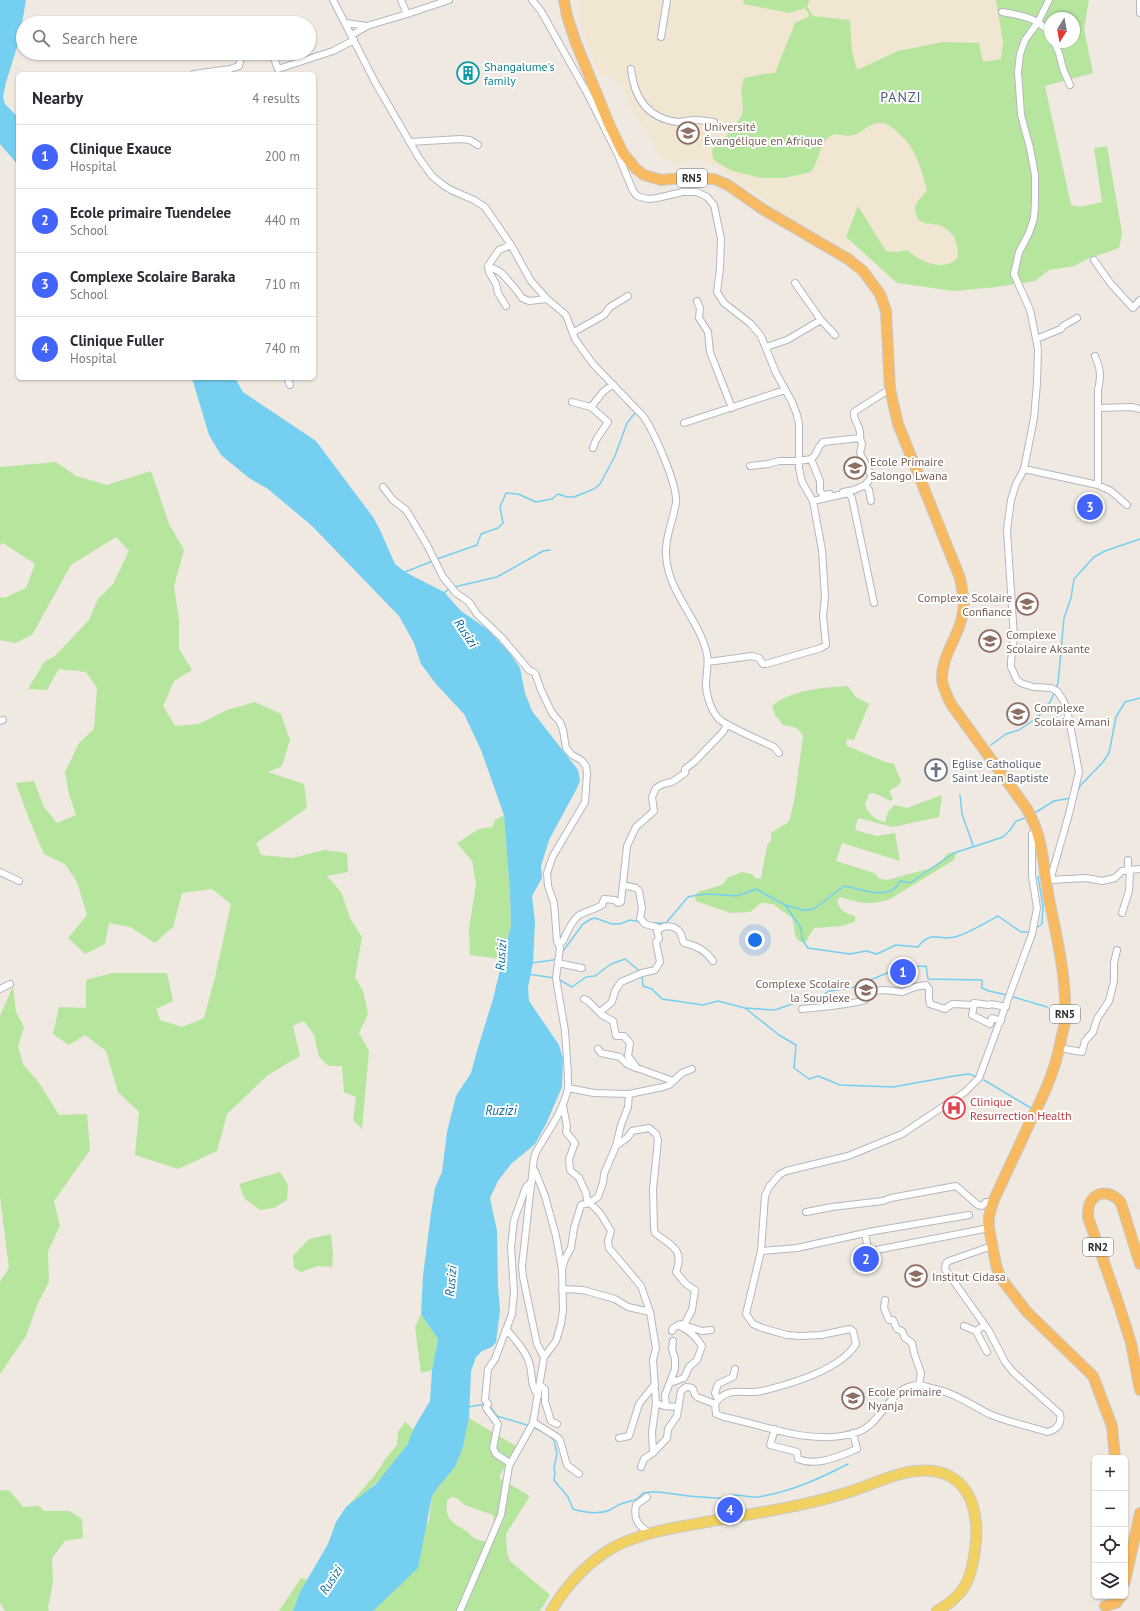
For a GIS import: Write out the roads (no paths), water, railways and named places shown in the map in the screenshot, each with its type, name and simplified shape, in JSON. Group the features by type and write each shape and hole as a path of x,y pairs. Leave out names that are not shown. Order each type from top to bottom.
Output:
{"highway":[{"name":"RN5","path":"564,0 566,12 576,43 612,130 623,153 636,169 644,175 661,180 683,178 714,179 728,185 764,210 848,259 866,275 880,294 886,311 890,390 898,424 960,578 964,600 963,612 955,639 946,655 942,680 950,704 1027,809 1041,839 1062,968 1065,999 1065,1021 1052,1076 993,1202 989,1216 992,1246 1000,1277 1027,1312 1093,1376 1112,1426 1115,1455"},
{"name":"RN2","path":"1140,1264 1121,1203 1117,1196 1110,1193 1096,1196 1090,1202 1088,1217 1131,1343 1140,1390"},
{"path":"1128,1568 1140,1513"},
{"path":"1104,1609 1108,1599"},
{"path":"1104,1609 1116,1603 1119,1599"}],"main road":[{"path":"551,1611 573,1582 590,1565 614,1548 650,1533 803,1505 902,1474 922,1470 931,1470 946,1475 957,1481 967,1492 972,1504 976,1528 975,1548 969,1580 957,1596 938,1611"}],"street":[{"path":"333,0 375,82 419,158 432,176 443,186 474,200 484,207 511,245 531,281 547,299 566,315 574,332 575,340 593,364 650,425 672,481 677,500 667,539 667,569 677,592 703,641 708,662 706,686 713,712 719,719 727,724 774,747 780,752"},
{"path":"401,0 407,14"},
{"path":"316,57 333,51 367,26 449,0"},
{"path":"532,0 541,11 587,93 619,157 633,191 637,196 648,199 682,192 697,192 707,197 711,201 716,214 721,239 717,292 724,303 750,324 761,336 776,373 794,407 799,424 799,468 802,482 813,501 822,550 825,597 822,616 826,644 824,647 766,664 763,664 759,658 752,656 708,662"},
{"path":"660,37 667,0"},
{"path":"1049,0 1038,22 1025,40 1020,54 1018,72 1021,115 1030,148 1035,175 1035,203 1034,218 1029,233 1019,252 1014,274 1030,310 1038,349 1034,418 1024,468 1016,484 1011,500 1007,530 1014,638 1011,667 1017,680 1021,683 1033,687 1054,690 1063,700 1067,709 1079,772 1049,884 1086,878 1102,881 1115,878 1122,871 1140,869"},
{"path":"1140,2 1140,13"},
{"path":"1002,12 1018,14 1038,22 1044,28"},
{"path":"346,23 367,26"},
{"path":"1057,48 1062,69 1070,85"},
{"path":"204,72 230,69 239,66 240,60"},
{"path":"275,60 278,69 306,60"},
{"path":"631,68 632,77 642,104 655,115 677,122 696,120 714,122"},
{"path":"410,142 460,139 470,140 478,145"},
{"path":"506,306 498,293 496,284 489,272 488,266 499,250 511,245"},
{"path":"1094,260 1111,284 1134,308 1140,300"},
{"path":"488,266 500,272 514,289 520,293 522,298 529,301 547,299"},
{"path":"795,283 821,320 835,335"},
{"path":"574,332 604,315 610,307 628,296"},
{"path":"697,301 700,308 699,318 708,332 710,352 732,408"},
{"path":"1036,339 1061,329 1062,326 1077,318"},
{"path":"766,347 804,332 821,320"},
{"path":"1095,356 1101,374 1098,390 1098,485"},
{"path":"288,380 290,385"},
{"path":"592,407 603,392 613,384"},
{"path":"684,423 701,416 732,408 785,390"},
{"path":"811,459 820,481 820,492 823,495 854,490 865,485 872,477 860,453 862,444 860,438 861,430 853,417 854,412 890,390"},
{"path":"572,402 592,407 608,422 596,440 593,448"},
{"path":"1099,408 1132,407 1140,409"},
{"path":"750,466 779,461 799,461 811,459 815,455 818,447 824,442 860,438"},
{"path":"1024,468 1098,485 1111,492 1127,505"},
{"path":"865,485 869,490 871,501"},
{"path":"383,487 393,500 406,510 412,518 443,577 456,593 468,602 477,614 502,638 529,670 535,672 546,701 552,713 560,722 564,730 566,748 586,766 588,779 585,802 553,856 547,873 548,886 554,903 557,941 560,948 556,978 565,1032 568,1088 553,1125 536,1152 533,1166 522,1266 537,1344 544,1357"},
{"path":"813,501 848,493 852,498 874,603"},
{"path":"557,941 563,941 570,925 578,915 591,911 602,905 604,898 615,900 618,903 621,902 627,846 636,827 654,811 652,797 656,788 662,784 672,782 685,773 685,769 694,762 723,732 727,724"},
{"path":"717,1401 723,1394 731,1392 761,1391 820,1372 842,1359 856,1344 853,1331 850,1329 821,1335 787,1335 753,1324 746,1314 761,1250 765,1196 779,1175 786,1170 832,1160 864,1150 902,1134 965,1092 979,1078 1032,934 1036,908 1032,876 1032,834 1036,829"},
{"path":"1122,913 1129,891 1128,860"},
{"path":"0,872 19,881"},
{"path":"600,1012 612,1002 615,991 621,982 642,973 655,970 660,962 656,942 659,939 658,930 656,927 650,927 645,924 640,918 642,908 639,891 623,885"},
{"path":"658,930 661,927 668,925 673,927 681,934 684,943 691,944 708,954 713,961"},
{"path":"1059,1048 1082,1052 1085,1041 1093,1032 1097,1019 1109,1001 1114,981 1114,963 1117,950"},
{"path":"559,957 582,968"},
{"path":"0,989 10,984"},
{"path":"802,1009 858,1002 865,1000 864,998 872,996 874,991 885,990 902,992 914,987 926,985 929,989 930,1004 945,1009 952,1004 974,1005 974,1003 1006,1007"},
{"path":"584,999 602,1015 613,1021 616,1036 624,1036 630,1043 628,1056 637,1068"},
{"path":"974,1005 972,1015 990,1024 992,1018 1001,1021"},
{"path":"598,1049 601,1053 620,1057 627,1064 673,1081"},
{"path":"568,1088 594,1093 629,1094 663,1087 682,1073 692,1069"},
{"path":"562,1270 565,1259 571,1248 574,1228 581,1205 590,1203 598,1197 606,1169 616,1146 621,1125 628,1106 629,1094"},
{"path":"563,1103 567,1126 566,1132 575,1143 569,1159 570,1170 579,1178 590,1203 600,1213 611,1231 608,1241 609,1248 641,1286 650,1312 656,1348 654,1360 656,1403 652,1432 653,1453"},
{"path":"616,1146 628,1137 632,1131 642,1128 649,1128 656,1134 658,1140 653,1189 654,1230 655,1233 675,1248 679,1255 679,1262 676,1272 686,1284 696,1290 692,1310 681,1325 673,1328 672,1331"},
{"path":"460,1611 501,1515 507,1472 510,1463 532,1425 544,1357 559,1335 563,1310 562,1270 556,1236 548,1206 533,1166"},
{"path":"510,1463 496,1454 494,1448 498,1424 486,1408 488,1404 485,1400 488,1369 495,1359 512,1314 514,1304 514,1282 510,1247 514,1220 526,1187 532,1181"},
{"path":"806,1212 832,1207 883,1201 891,1198 956,1186 978,1205 982,1206 986,1202 993,1202"},
{"path":"761,1250 797,1248 865,1233 969,1215"},
{"path":"865,1233 867,1244 871,1251 989,1228"},
{"path":"735,1369 733,1377 718,1384 715,1393 717,1401 716,1414 724,1418 816,1438 853,1433 871,1425 894,1398 905,1389 919,1385 956,1395 1003,1420 1048,1432 1054,1431 1059,1426 1061,1420 1060,1414 1013,1372 1005,1362 985,1325 948,1274 944,1266 949,1261 992,1246"},
{"path":"562,1289 583,1290 615,1299 628,1307 650,1312"},
{"path":"885,1300 884,1308 889,1320 893,1320 897,1329 902,1332 905,1338 912,1343 921,1373 919,1385"},
{"path":"681,1325 702,1331 711,1330"},
{"path":"670,1383 684,1378 689,1367 697,1360 702,1346 697,1337 681,1325"},
{"path":"976,1332 985,1325"},
{"path":"964,1326 976,1332 987,1352"},
{"path":"506,1329 515,1338 530,1364 532,1386 538,1396"},
{"path":"666,1406 665,1395 675,1369 675,1359 672,1349 673,1341"},
{"path":"619,1438 629,1436 639,1404 655,1384"},
{"path":"540,1385 545,1389 546,1402 551,1421 557,1424"},
{"path":"641,1467 644,1459 653,1453 668,1438 668,1429 677,1416 681,1391 686,1387 691,1387 694,1389 695,1396 697,1398 717,1401"},
{"path":"656,1403 678,1407"},
{"path":"532,1425 557,1436 560,1440 567,1465 579,1474"},
{"path":"775,1429 770,1445 798,1452 798,1459 805,1461 823,1461 857,1449 853,1433"},
{"path":"647,1498 636,1505 635,1516 638,1525 650,1533"}],"water":[{"path":"0,0 26,0 23,16 16,16 16,50 3,97 5,104 16,115 16,163 0,144"},
{"name":"Ruzizi","path":"193,380 236,380 243,392 316,441 373,517 395,564 405,572 444,592 461,611 487,629 509,652 520,668 525,693 532,711 578,770 580,781 549,840 541,866 542,878 532,896 535,922 533,963 528,987 529,1001 559,1045 563,1059 562,1087 546,1124 535,1144 511,1164 498,1181 490,1198 497,1231 500,1311 496,1342 492,1347 482,1351 476,1357 471,1371 469,1418 463,1447 455,1467 432,1496 418,1568 373,1611 293,1611 300,1592 328,1544 336,1522 346,1507 376,1484 407,1445 415,1426 430,1401 432,1370 438,1339 421,1314 423,1276 435,1188 442,1172 447,1132 456,1096 471,1073 493,999 511,925 504,815 481,750 464,714 436,684 421,664 414,643 399,616 312,526 268,489 249,478 221,455 209,435"}],"waterway":[{"path":"437,559 477,545 481,534 498,528 503,523 500,507 506,493 518,494 536,502 552,499 558,494 567,497 574,497 594,489 600,484 615,456 627,423 635,413"},
{"path":"1056,688 1058,683 1064,618 1071,598 1074,579 1094,557 1105,551 1140,539"},
{"path":"454,587 497,577 543,551 550,550"},
{"path":"405,572 433,561"},
{"path":"444,593 450,588"},
{"path":"991,745 1006,734 1019,730 1038,717 1050,702 1055,691"},
{"path":"1075,797 1080,786 1103,762 1109,753 1116,717 1125,702 1140,698"},
{"path":"960,795 962,814 973,845"},
{"path":"1036,812 1054,801 1071,798"},
{"path":"651,923 666,923 688,897 697,895 710,894 737,896 756,889 785,905 802,910 809,910 815,908 844,886 883,893 896,887 900,881 910,883 954,853 1003,837 1016,821 1025,818"},
{"path":"1035,929 1042,924 1043,906 1039,876"},
{"path":"786,906 801,928 802,939 808,948 850,954 866,951 877,954 896,945 918,947 927,938 949,938 959,936 998,916 1021,932 1030,932"},
{"path":"561,954 583,924 591,919 595,918 612,924 620,924 630,920 641,922"},
{"path":"532,963 553,960 557,957"},
{"path":"558,979 572,987 586,977 595,976 611,964 625,959 641,972"},
{"path":"642,975 643,986 652,989 662,999 703,1005 718,1001 745,1008 775,1010 809,998 822,996 829,991 851,988 904,966 926,966 928,979 982,980 982,988 1007,995"},
{"path":"528,974 554,978"},
{"path":"1010,996 1047,1007"},
{"path":"745,1008 779,1035 796,1045 794,1068 809,1079 818,1076 840,1085 893,1087 954,1076 969,1074 975,1076"},
{"path":"984,1080 1031,1108"},
{"path":"468,1407 486,1404"},
{"path":"489,1405 497,1416 530,1426"},
{"path":"533,1427 547,1434 554,1440 557,1454 554,1467 554,1480 568,1497 573,1509 587,1512 605,1512 620,1504 636,1499 643,1493 648,1492 718,1498 734,1495 752,1497 770,1495 804,1484 848,1464"}],"place":[{"name":"Shangalume's family","path":"468,73"},
{"name":"Université Évangélique en Afrique","path":"688,133"},
{"name":"Ecole Primaire Salongo Lwana","path":"855,468"},
{"name":"Complexe Scolaire Baraka","path":"1090,507"},
{"name":"Complexe Scolaire Confiance","path":"1027,604"},
{"name":"Complexe Scolaire Aksante","path":"990,641"},
{"name":"Complexe Scolaire Amani","path":"1018,714"},
{"name":"Eglise Catholique Saint Jean Baptiste","path":"936,770"},
{"name":"Clinique Exauce","path":"903,972"},
{"name":"Complexe Scolaire la Souplexe","path":"866,990"},
{"name":"Clinique Resurrection Health","path":"954,1108"},
{"name":"Ecole primaire Tuendelee","path":"866,1259"},
{"name":"Institut Cidasa","path":"916,1276"},
{"name":"Ecole primaire Nyanja","path":"853,1398"},
{"name":"Clinique Fuller","path":"730,1510"}],"district":[{"name":"PANZI","path":"901,97"}],"water label":[{"name":"Rusizi","path":"466,633"},
{"name":"Rusizi","path":"501,955"},
{"name":"Rusizi","path":"451,1281"},
{"name":"Rusizi","path":"331,1580"}]}
